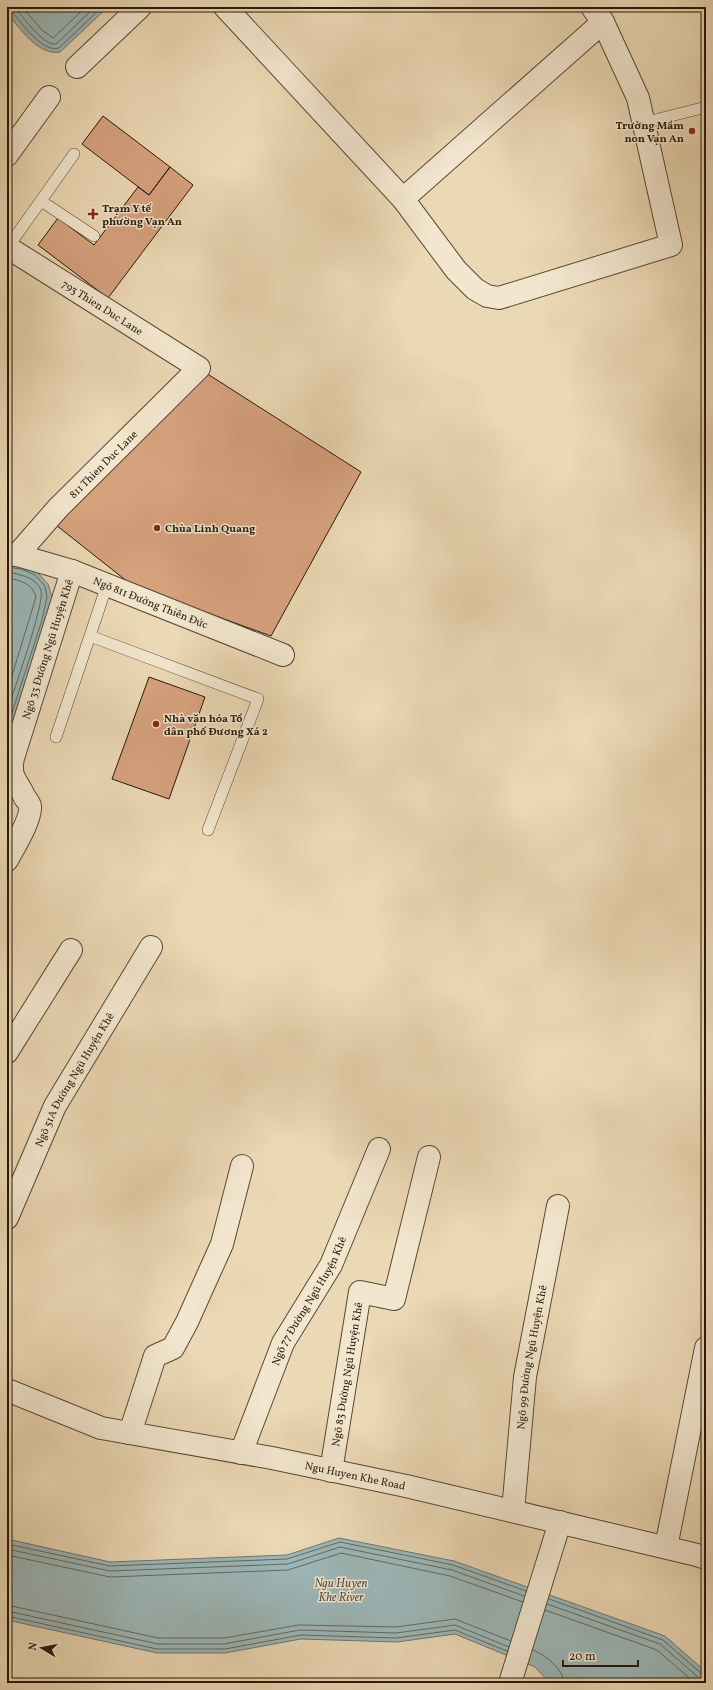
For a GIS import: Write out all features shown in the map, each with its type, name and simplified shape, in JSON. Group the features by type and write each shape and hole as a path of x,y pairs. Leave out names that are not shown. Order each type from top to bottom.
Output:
{"street":[{"path":"77,67 140,7"},
{"path":"224,7 403,199 456,270 475,289 487,296 499,298 671,245 638,98 598,15 403,199"},
{"path":"7,155 49,97"},
{"name":"793 Thien Duc Lane","path":"8,247 199,368"},
{"name":"811 Thien Duc Lane","path":"12,554 199,368"},
{"name":"Ngõ 811 Đường Thiên Đức","path":"12,554 72,571 283,655"},
{"name":"Ngõ 33 Đường Ngũ Huyện Khê","path":"7,860 27,820 30,806 22,789 12,777 11,770 13,758 72,571"},
{"name":"Ngõ 51A Đường Ngũ Huyện Khê","path":"7,1218 55,1106 151,947"},
{"path":"7,1052 71,950"},
{"name":"Ngõ 77 Đường Ngũ Huyện Khê","path":"242,1453 283,1343 332,1265 379,1150"},
{"name":"Ngõ 83 Đường Ngũ Huyện Khê","path":"330,1470 360,1292 394,1299 429,1157"},
{"path":"130,1433 155,1356 173,1348 187,1322 222,1244 242,1166"},
{"name":"Ngõ 99 Đường Ngũ Huyện Khê","path":"513,1511 525,1377 558,1206"},
{"path":"666,1547 706,1348"},
{"name":"Ngu Huyen Khe Road","path":"7,1390 101,1428 330,1470 513,1511 666,1547 706,1558"},
{"path":"510,1683 560,1522"}],"lane":[{"path":"644,123 706,108"},
{"path":"8,247 74,154"},
{"path":"41,201 94,236"},
{"path":"56,737 107,585"},
{"path":"90,636 258,699 208,830"}],"water":[{"path":"7,7 108,7 60,52 52,52 44,50 30,40 7,13"},
{"path":"7,563 37,572 48,584 52,597 46,621 7,741"},
{"name":"Ngu Huyen Khe River","path":"339,1538 454,1561 665,1636 706,1672 706,1683 550,1683 535,1667 455,1634 397,1642 301,1639 225,1653 157,1653 7,1620 7,1539 110,1562 287,1555"}],"building":[{"path":"103,116 170,167 149,195 82,144"},
{"path":"170,167 193,185 108,298 38,245 58,218 94,245 138,187 149,195"},
{"name":"Chùa Linh Quang","path":"206,373 361,472 271,636 133,586 56,525"},
{"path":"149,677 205,697 169,799 112,779"}],"place":[{"name":"Trường Mầm non Vạn An","path":"692,131"},
{"name":"Trạm Y tế phường Vạn An","path":"93,214"},
{"name":"Chùa Linh Quang","path":"157,528"},
{"name":"Nhà văn hóa Tổ dân phố Đương Xá 2","path":"156,724"}]}
